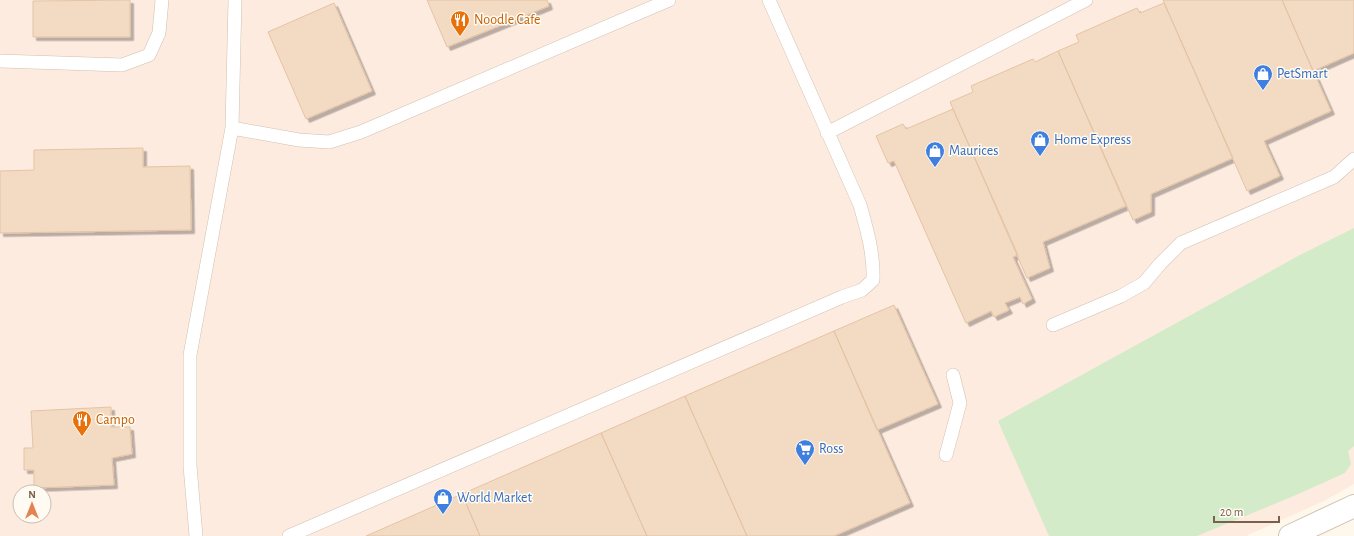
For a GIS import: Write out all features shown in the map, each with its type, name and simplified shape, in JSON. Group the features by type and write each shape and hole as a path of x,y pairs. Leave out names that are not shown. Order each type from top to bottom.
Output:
{"street":[{"path":"1290,536 1354,506"}],"lane":[{"path":"0,61 122,64 149,55 159,33 162,0"},
{"path":"196,536 190,466 190,355 232,128 235,0"},
{"path":"232,128 299,140 330,142 374,126 669,0"},
{"path":"289,536 837,299 862,290 873,280 874,263 860,205 769,0"},
{"path":"828,133 1086,0"},
{"path":"1053,325 1120,296 1144,283 1181,243 1334,177 1354,159"},
{"path":"946,455 960,403 953,375"}],"shaded area":[{"path":"0,0 1354,0 1354,484 1324,501 1246,536 0,536"}],"green space":[{"path":"1354,228 1354,446 1348,451 1351,464 1345,473 1197,536 1049,536 998,421 1300,255"}],"building":[{"path":"130,0 130,37 33,37 33,1"},
{"path":"427,0 547,0 549,6 447,47"},
{"name":"PetSmart","path":"1163,0 1282,0 1331,111 1264,141 1280,176 1247,191"},
{"path":"1282,0 1354,0 1354,53 1313,71"},
{"path":"334,3 372,91 306,119 268,32"},
{"path":"1164,3 1233,158 1151,194 1151,212 1133,220 1058,51 1079,42 1076,35 1137,8 1140,13"},
{"name":"Home Express","path":"1058,51 1126,206 1043,242 1050,268 1027,278 950,102 973,92 971,86 1033,59 1035,62"},
{"path":"953,109 1018,255 1013,257 1032,299 1023,304 1020,297 1005,303 1009,310 994,317 991,311 966,323 894,161 888,163 876,136 903,124 906,129"},
{"path":"143,148 143,167 190,166 191,230 0,233 0,171 34,170 34,150"},
{"path":"894,305 938,404 877,430 834,331"},
{"name":"Ross","path":"834,331 910,503 834,536 747,536 685,396"},
{"path":"685,396 747,536 647,536 601,433"},
{"name":"Campo","path":"111,407 111,427 130,427 132,454 112,458 114,485 52,487 52,484 34,484 34,470 24,470 24,448 33,448 31,411"},
{"path":"601,433 647,536 480,536 462,494"},
{"name":"World Market","path":"462,494 480,536 366,536"}],"place":[{"name":"Noodle Cafe","path":"460,37"},
{"name":"PetSmart","path":"1263,91"},
{"name":"Home Express","path":"1040,157"},
{"name":"Maurices","path":"935,168"},
{"name":"Campo","path":"82,437"},
{"name":"Ross","path":"805,466"},
{"name":"World Market","path":"443,515"}]}
